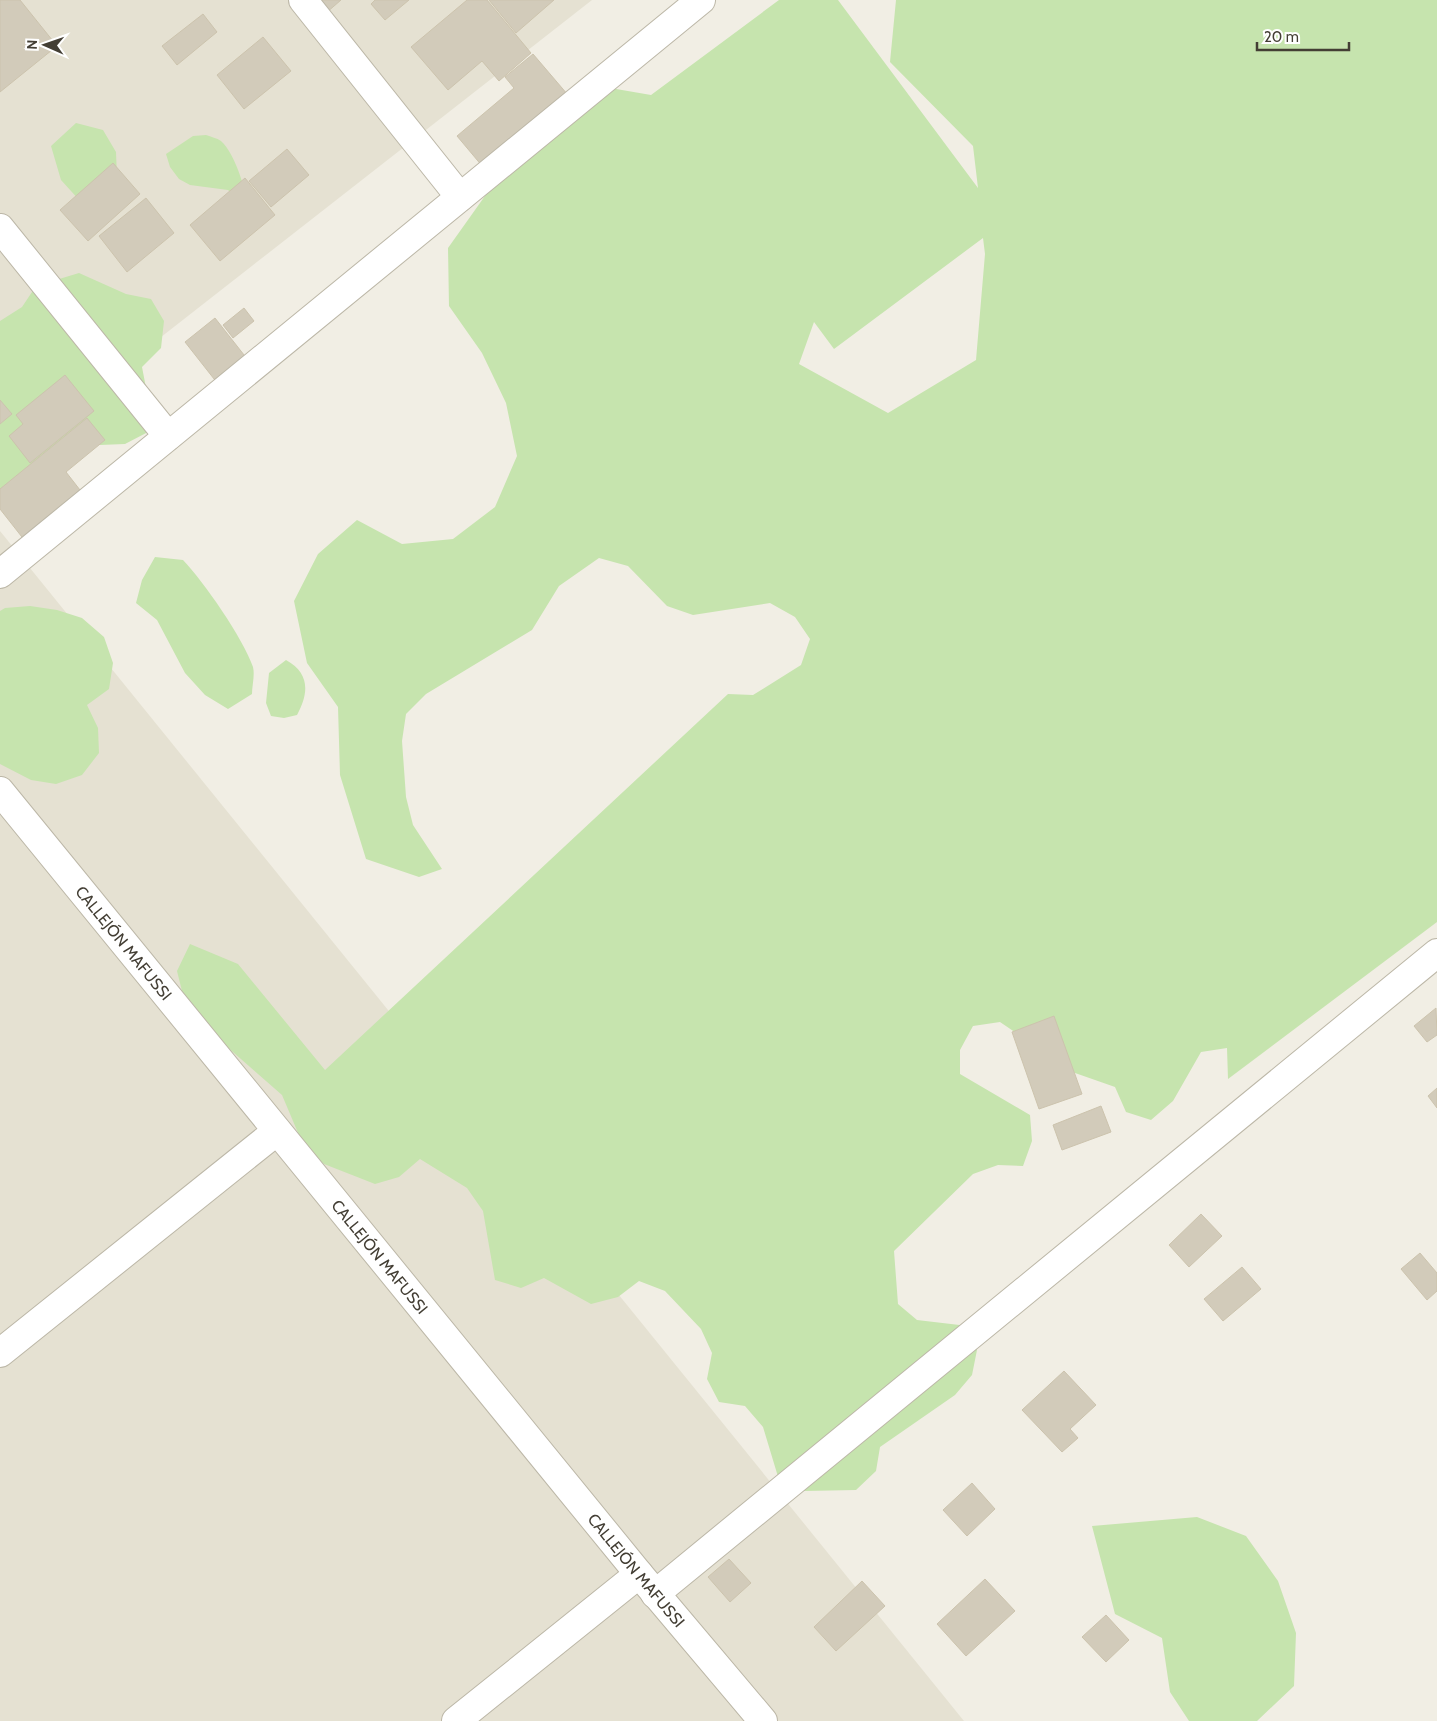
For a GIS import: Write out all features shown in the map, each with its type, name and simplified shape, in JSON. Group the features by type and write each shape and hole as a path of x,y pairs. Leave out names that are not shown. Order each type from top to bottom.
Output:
{"street":[{"path":"303,0 460,197"},
{"path":"0,574 701,0"},
{"path":"0,228 168,436"},
{"name":"CALLEJÓN MAFUSSI","path":"0,791 647,1584 763,1721"},
{"path":"456,1721 647,1584 1437,953"},
{"path":"0,1353 277,1131"}],"shaded area":[{"path":"0,0 592,0 0,463"},
{"path":"0,531 964,1721 0,1721"}],"green space":[{"path":"779,0 838,0 978,188 973,146 890,62 896,0 1437,0 1437,922 1228,1079 1227,1048 1201,1052 1173,1101 1151,1120 1126,1112 1115,1087 1038,1060 1022,1037 1000,1022 973,1026 960,1050 960,1074 1030,1115 1032,1141 1023,1166 998,1165 973,1174 894,1251 898,1304 917,1320 968,1326 977,1350 972,1375 955,1395 880,1447 876,1471 856,1490 804,1491 779,1480 763,1427 745,1406 719,1402 707,1379 712,1353 701,1329 665,1291 639,1281 618,1297 591,1304 544,1278 521,1288 495,1280 483,1211 467,1188 420,1159 399,1177 375,1184 324,1164 304,1147 282,1095 201,1024 184,999 177,971 190,944 238,964 325,1070 728,694 753,695 801,665 810,639 795,617 770,603 693,615 667,606 628,566 599,558 559,586 532,630 426,694 406,714 402,741 406,797 413,825 442,869 419,877 366,859 340,775 338,707 307,663 294,601 318,554 357,520 402,544 453,539 495,507 517,456 506,403 482,353 449,306 448,248 512,158 593,85 651,95","holes":["983,238 985,254 976,360 888,413 799,364 814,322 834,349"]},
{"path":"76,123 103,130 116,152 117,178 81,202 61,180 51,146"},
{"path":"206,135 221,141 231,155 242,182 249,209 228,190 190,185 179,179 170,167 166,154 193,136"},
{"path":"79,273 126,294 151,299 164,321 161,348 142,367 147,393 166,411 150,431 125,444 74,446 0,501 0,321 22,307 36,286"},
{"path":"155,557 183,560 222,611 248,655 254,670 252,694 228,709 205,695 185,673 157,620 136,603 142,580"},
{"path":"30,606 57,610 82,618 104,637 113,663 109,689 87,705 98,728 99,753 82,775 56,784 31,780 0,764 0,611 5,608"},
{"path":"286,660 300,671 305,684 305,691 304,699 297,715 284,718 271,716 266,703 269,673"},
{"path":"1197,1517 1246,1536 1278,1581 1296,1633 1294,1686 1257,1721 1189,1721 1170,1692 1162,1638 1115,1614 1092,1526"}],"building":[{"path":"0,0 20,0 57,46 0,92"},
{"path":"315,0 341,0 326,13"},
{"path":"375,0 409,0 385,20 371,4"},
{"path":"467,0 487,0 531,53 499,81 482,61 448,90 411,47"},
{"path":"489,0 554,0 516,33"},
{"path":"203,14 217,32 177,65 162,46"},
{"path":"263,37 291,71 244,109 217,75"},
{"path":"533,54 568,95 483,167 457,136 514,88 505,77"},
{"path":"287,149 309,175 271,207 249,181"},
{"path":"113,163 140,194 88,241 60,210"},
{"path":"245,178 275,215 220,261 190,225"},
{"path":"146,198 174,233 127,272 99,236"},
{"path":"244,308 254,321 233,338 223,325"},
{"path":"215,318 248,360 218,384 185,342"},
{"path":"65,375 94,411 30,463 9,436 23,424 16,415"},
{"path":"0,400 12,414 0,424"},
{"path":"87,418 105,440 66,472 87,499 29,546 0,509 0,489"},
{"path":"1436,1008 1437,1035 1427,1042 1414,1026"},
{"path":"1054,1016 1082,1094 1039,1109 1012,1032"},
{"path":"1437,1088 1437,1108 1428,1096"},
{"path":"1101,1106 1111,1132 1062,1150 1053,1125"},
{"path":"1201,1214 1222,1236 1189,1267 1169,1245"},
{"path":"1420,1253 1437,1273 1437,1291 1427,1300 1401,1269"},
{"path":"1242,1267 1261,1289 1223,1321 1204,1299"},
{"path":"1064,1371 1096,1405 1070,1429 1078,1438 1062,1452 1022,1410"},
{"path":"972,1483 995,1509 967,1536 943,1510"},
{"path":"729,1559 751,1583 730,1602 708,1577"},
{"path":"985,1579 1015,1611 966,1656 937,1624"},
{"path":"862,1581 885,1606 836,1651 814,1627"},
{"path":"1106,1615 1129,1640 1106,1662 1082,1637"}]}
